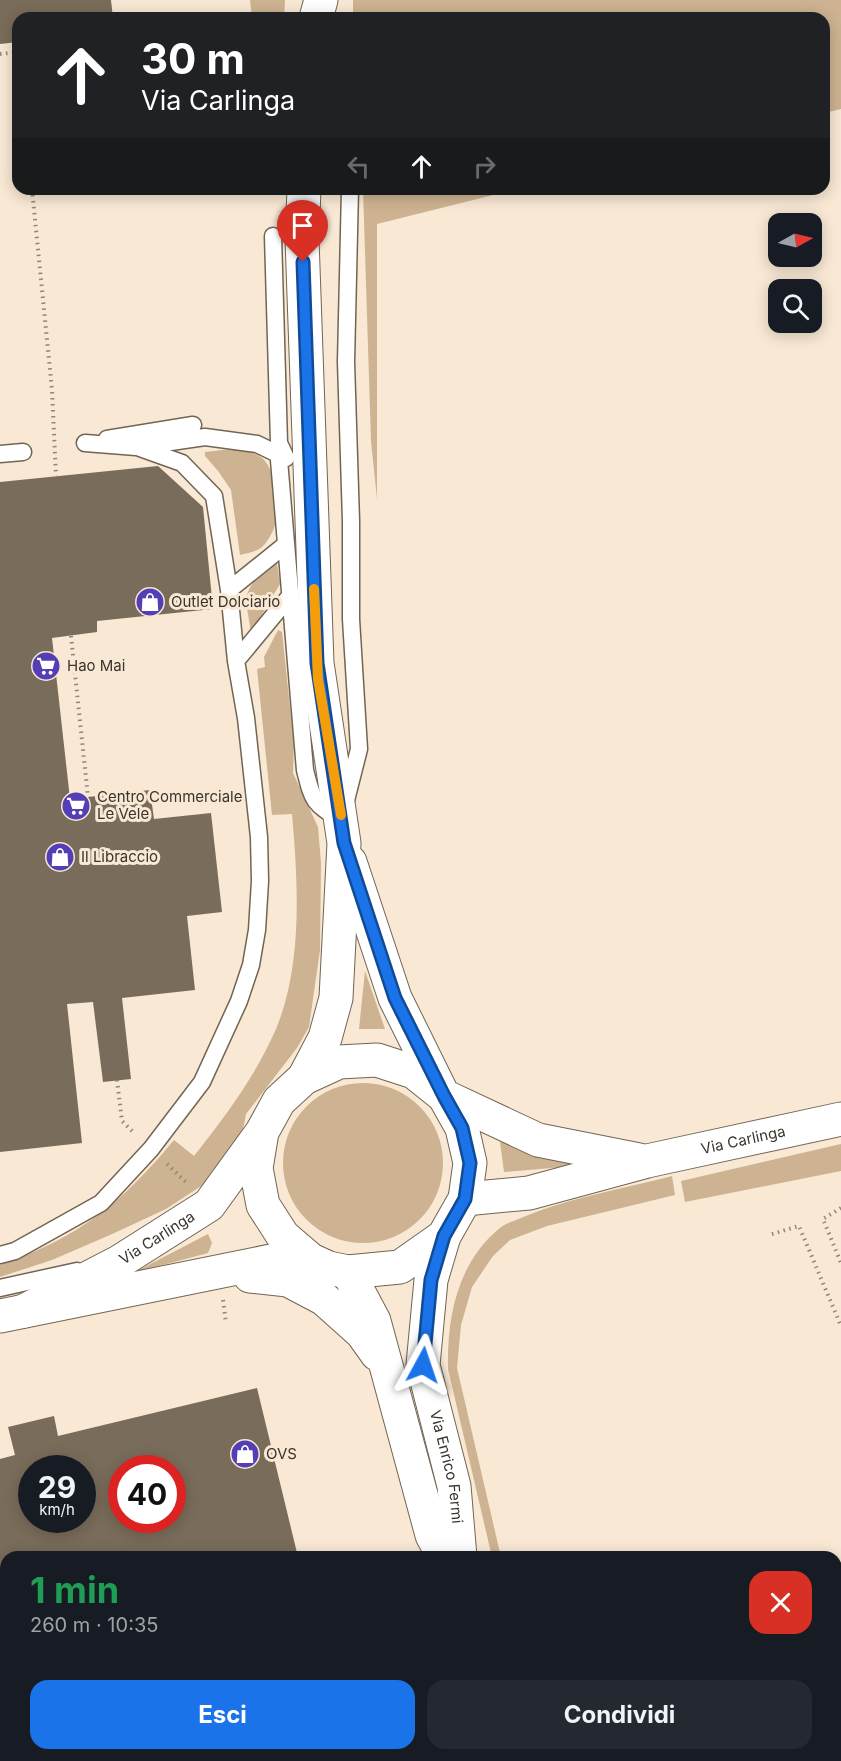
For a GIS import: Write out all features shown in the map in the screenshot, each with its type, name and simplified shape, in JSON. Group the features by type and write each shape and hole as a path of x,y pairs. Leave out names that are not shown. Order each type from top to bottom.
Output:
{"street":[{"path":"304,195 302,239 317,663 343,831 395,998 444,1096"},
{"path":"304,1078 325,1038 336,998 343,831"},
{"name":"Via Carlinga","path":"12,1314 119,1262 209,1205 262,1132 279,1101 304,1078 339,1062 377,1060 414,1072 444,1096 538,1140 647,1161"},
{"name":"Via Carlinga","path":"262,1132 256,1168 263,1205 283,1236 311,1260 329,1268 348,1272 400,1267 444,1236 465,1199 470,1163 462,1128 444,1096"},
{"name":"Via Carlinga","path":"465,1199 529,1193 647,1161 841,1119"},
{"name":"Via Enrico Fermi","path":"444,1236 431,1280 423,1365 454,1486 459,1551"},
{"name":"Via Carlinga","path":"12,1314 276,1260 311,1260"},
{"name":"Via Enrico Fermi","path":"348,1272 374,1321 432,1535 441,1551"},
{"name":"Via Carlinga","path":"219,1273 288,1280 324,1299 362,1333 388,1370"}],"lane":[{"path":"343,831 359,749 351,619 351,521 346,362 350,195"},
{"path":"273,236 279,443 286,458"},
{"path":"193,425 85,443 136,447 205,437 257,444 286,458"},
{"path":"0,1255 15,1251 101,1203 152,1149 201,1082 239,1001 251,965 257,930 260,881 259,837 248,730 236,661 229,590 214,496 182,464 136,447"},
{"path":"0,454 23,452"},
{"path":"286,458 279,460 305,770 310,792 317,806 343,831"},
{"path":"229,590 285,545"},
{"path":"236,661 289,597"},
{"path":"0,1288 119,1262"}],"path":[{"path":"33,195 52,390 56,476"},
{"path":"71,636 88,797"},
{"path":"841,1208 823,1219 841,1263"},
{"path":"772,1234 799,1226 841,1326"}],"shaded area":[{"path":"250,0 285,0 284,12 251,12"},
{"path":"353,0 841,0 841,109 830,112 830,12 353,12"},
{"path":"363,195 493,195 377,224 377,499 371,441"},
{"path":"240,448 260,456 268,465 277,518 275,527 262,547 240,555 231,490 205,456 205,452"},
{"path":"277,564 280,584 251,633 247,594 254,582 270,567"},
{"path":"278,630 282,632 294,745 293,773 318,827 321,863 320,950 309,1027 297,1048 246,1114 241,1140 218,1175 166,1209 52,1260 0,1277 0,1265 53,1243 97,1216 136,1182 174,1140 194,1156 239,1095 276,1029 285,1004 295,951 296,868 292,814 272,815 257,669 265,667 264,657"},
{"path":"365,971 385,1029 359,1029"},
{"path":"363,1083 393,1089 419,1107 437,1133 443,1163 437,1193 419,1219 393,1237 363,1243 333,1237 307,1219 289,1193 283,1163 289,1133 307,1107 333,1089"},
{"path":"500,1142 599,1164 504,1172"},
{"path":"841,1144 841,1171 685,1202 681,1181"},
{"path":"672,1176 675,1195 547,1226 510,1240 493,1256 472,1287 461,1325 457,1368 500,1551 491,1551 448,1369 453,1311 464,1274 485,1242 500,1228 507,1223 576,1199"},
{"path":"208,1234 212,1243 208,1253 133,1273"}],"building":[{"path":"0,0 111,0 112,12 12,12 12,43 0,44"},
{"name":"Centro Commerciale Le Vele","path":"158,466 203,507 213,609 97,621 97,632 52,638 70,799 150,790 154,819 211,813 222,912 187,916 195,990 122,998 131,1079 103,1082 93,1002 67,1004 82,1143 0,1152 0,482"},
{"path":"257,1388 297,1551 0,1551 0,1459 15,1455 8,1427 54,1416 58,1436"}],"slow traffic":[{"path":"314,589 318,679 341,815"}],"place":[{"name":"Outlet Dolciario","path":"150,602"},
{"name":"Hao Mai","path":"46,666"},
{"name":"Centro Commerciale Le Vele","path":"76,806"},
{"name":"Il Libraccio","path":"60,857"},
{"name":"OVS","path":"245,1454"}],"route":[{"path":"303,262 318,679 344,843 395,998 462,1128 470,1163 465,1199 444,1236 431,1280 423,1365"}]}
